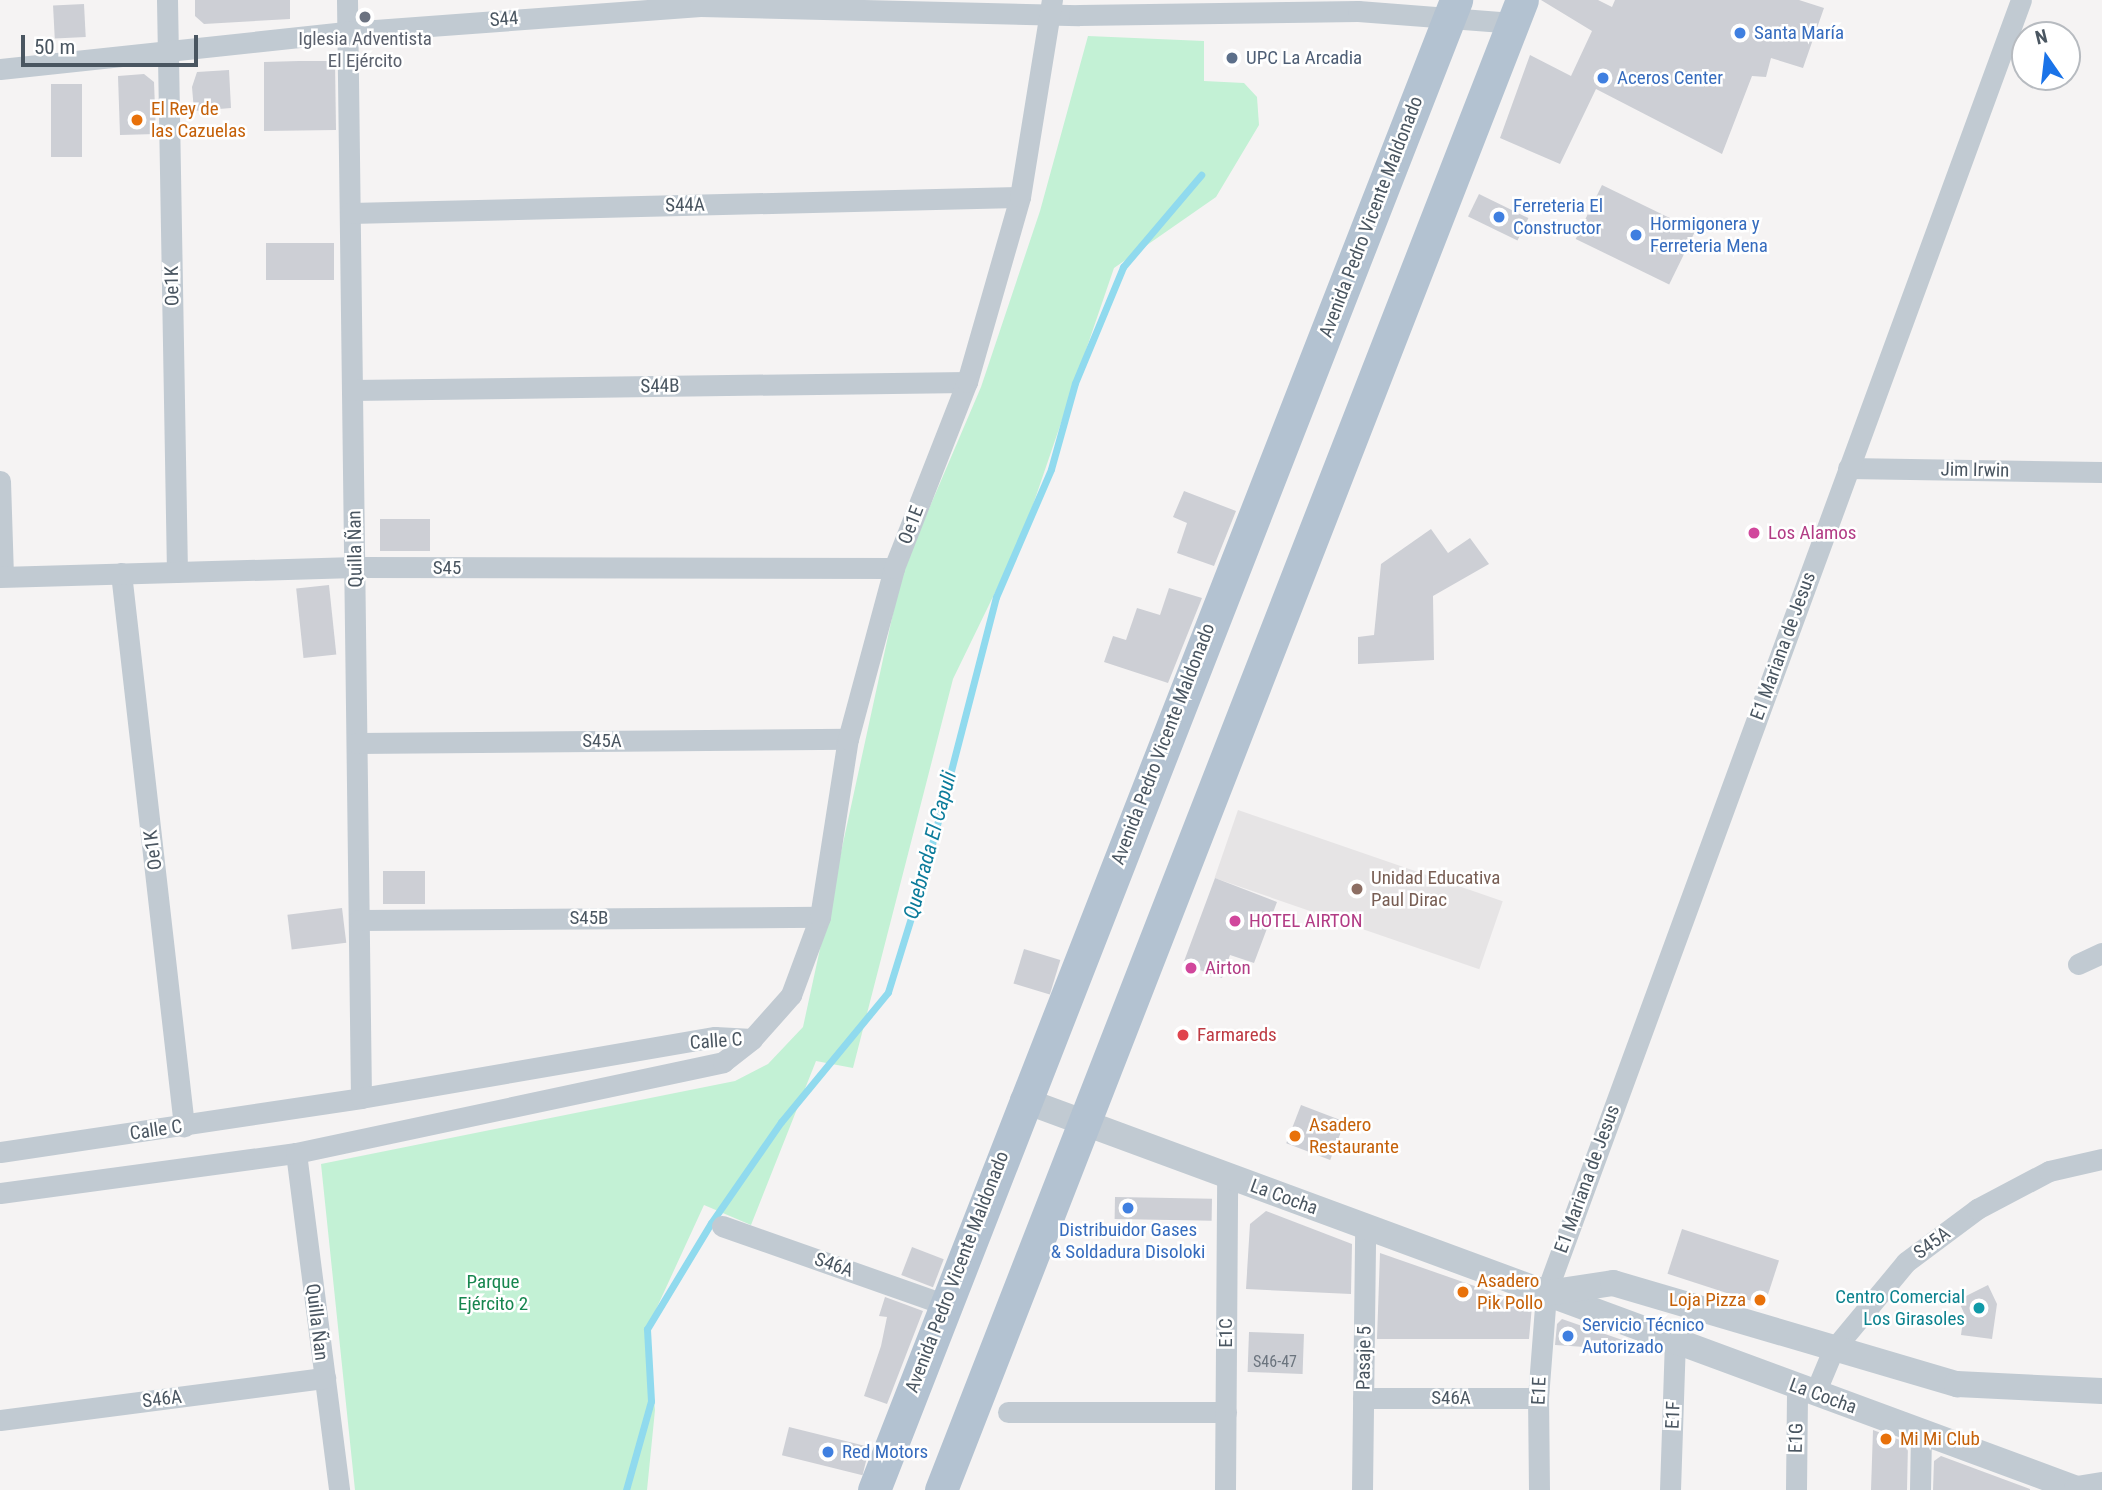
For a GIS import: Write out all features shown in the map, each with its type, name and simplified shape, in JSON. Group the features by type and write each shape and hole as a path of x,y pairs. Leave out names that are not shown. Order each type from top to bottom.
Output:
{"main road":[{"name":"Avenida Pedro Vicente Maldonado","path":"874,1490 1023,1100 1453,8"},
{"path":"941,1490 1518,12"}],"street":[{"name":"Oe1K","path":"167,0 177,572"},
{"name":"Quilla Ñan","path":"347,0 361,1098"},
{"name":"E1 Mariana de Jesus","path":"1545,1293 2021,0"},
{"name":"S44","path":"0,69 348,32 524,9 700,3 1052,6 1079,15 1453,8 1518,12"},
{"name":"Oe1E","path":"752,1039 791,995 820,917 848,739 894,568 967,382 1020,197 1052,6"},
{"name":"S44A","path":"350,213 1020,197"},
{"name":"S44B","path":"352,390 967,382"},
{"name":"Jim Irwin","path":"1848,468 2102,472"},
{"path":"0,481 1,577"},
{"name":"S45","path":"1,577 355,568 894,568"},
{"name":"Oe1K","path":"121,573 184,1126"},
{"name":"S45A","path":"357,743 848,739"},
{"name":"S45B","path":"359,920 820,917"},
{"path":"2078,964 2102,953"},
{"name":"Calle C","path":"0,1152 361,1098 715,1037 752,1039"},
{"name":"Calle C","path":"0,1193 296,1153 723,1062 752,1039"},
{"name":"La Cocha","path":"1023,1100 2077,1490 2102,1485"},
{"name":"Quilla Ñan","path":"296,1153 339,1490"},
{"name":"S45A","path":"1806,1389 1833,1350 1906,1262 1977,1209 2049,1171 2102,1159"},
{"name":"E1C","path":"1225,1490 1227,1176"},
{"name":"S46A","path":"722,1226 946,1305"},
{"name":"Pasaje 5","path":"1362,1490 1365,1227"},
{"name":"La Cocha","path":"1545,1293 1613,1283 1833,1350 1957,1384 2102,1391"},
{"name":"E1E","path":"1539,1490 1538,1398 1545,1293"},
{"name":"E1F","path":"1670,1490 1675,1341"},
{"name":"S46A","path":"0,1420 325,1378"},
{"name":"E1G","path":"1796,1490 1806,1389"},
{"name":"S46A","path":"1363,1398 1538,1398"},
{"path":"1008,1412 1226,1412"},
{"path":"1920,1490 1921,1432"}],"shaded area":[{"name":"Unidad Educativa Paul Dirac","path":"1238,810 1503,901 1479,969 1215,878"}],"green space":[{"name":"Parque Ejército 2","path":"1088,36 1204,41 1204,81 1244,83 1257,97 1259,125 1216,197 1114,268 1022,537 953,679 853,1068 816,1061 751,1225 704,1205 647,1329 655,1410 647,1490 355,1490 321,1164 735,1081 768,1064 803,1027 902,572 981,387 1040,211"}],"building":[{"path":"195,0 290,0 290,19 204,24 195,16"},
{"path":"1541,0 1598,0 1612,7 1615,0 1799,0 1824,8 1803,68 1771,58 1766,77 1752,76 1722,154 1596,89 1560,164 1500,138 1530,55 1571,76 1592,31"},
{"path":"84,4 86,37 55,39 53,6"},
{"path":"335,61 336,130 264,131 264,62"},
{"path":"229,70 231,108 194,111 192,87 197,72"},
{"path":"144,74 154,82 156,134 120,135 118,76"},
{"path":"51,84 82,84 82,157 51,157"},
{"name":"Hormigonera y Ferreteria Mena","path":"1602,185 1695,231 1669,285 1576,239"},
{"name":"Ferreteria El Constructor","path":"1479,194 1528,218 1517,241 1468,216"},
{"path":"266,243 334,243 334,280 266,280"},
{"path":"1184,491 1236,511 1214,566 1177,553 1187,523 1173,517"},
{"path":"380,519 430,519 430,551 380,551"},
{"path":"1431,529 1448,553 1470,538 1489,564 1433,596 1434,660 1358,664 1358,637 1374,635 1381,564"},
{"path":"329,585 336,655 303,658 296,588"},
{"path":"1169,588 1202,598 1168,683 1104,662 1113,636 1126,640 1137,608 1160,615"},
{"path":"383,871 425,871 425,904 383,904"},
{"name":"HOTEL AIRTON","path":"1215,878 1277,902 1254,963 1230,955 1222,978 1183,964"},
{"path":"342,908 346,943 292,949 287,915"},
{"path":"1024,949 1060,960 1050,995 1013,983"},
{"path":"1301,1105 1345,1122 1330,1160 1286,1143"},
{"path":"1115,1197 1212,1199 1212,1221 1115,1219"},
{"path":"1266,1211 1352,1244 1351,1294 1246,1289 1250,1224"},
{"path":"1682,1229 1779,1261 1764,1305 1667,1274"},
{"path":"912,1247 944,1259 933,1287 901,1275"},
{"path":"1380,1253 1532,1306 1529,1339 1377,1339"},
{"name":"Centro Comercial Los Girasoles","path":"1988,1285 1997,1304 1992,1339 1961,1335 1964,1313 1958,1300"},
{"path":"885,1297 923,1311 887,1404 864,1396 881,1346 887,1317 879,1316"},
{"path":"1562,1319 1631,1343 1630,1350 1555,1345 1557,1324"},
{"path":"1249,1332 1304,1334 1303,1374 1248,1372"},
{"name":"Red Motors","path":"789,1427 870,1447 863,1475 782,1455"},
{"path":"1873,1430 1908,1443 1907,1490 1871,1490"},
{"path":"1941,1456 2030,1490 1933,1490 1934,1461"}],"waterway":[{"name":"Quebrada El Capuli","path":"626,1490 651,1401 647,1329 711,1223 781,1122 888,992 923,879 996,597 1051,469 1075,383 1123,267 1201,175"}],"place":[{"name":"Iglesia Adventista El Ejército","path":"365,17"},
{"name":"Santa María","path":"1740,33"},
{"name":"UPC La Arcadia","path":"1232,58"},
{"name":"Aceros Center","path":"1603,78"},
{"name":"El Rey de las Cazuelas","path":"137,120"},
{"name":"Ferreteria El Constructor","path":"1499,217"},
{"name":"Hormigonera y Ferreteria Mena","path":"1636,235"},
{"name":"Los Alamos","path":"1754,533"},
{"name":"Unidad Educativa Paul Dirac","path":"1357,889"},
{"name":"HOTEL AIRTON","path":"1235,921"},
{"name":"Airton","path":"1191,968"},
{"name":"Farmareds","path":"1183,1035"},
{"name":"Asadero Restaurante","path":"1295,1136"},
{"name":"Distribuidor Gases & Soldadura Disoloki","path":"1128,1208"},
{"name":"Asadero Pik Pollo","path":"1463,1292"},
{"name":"Loja Pizza","path":"1760,1300"},
{"name":"Centro Comercial Los Girasoles","path":"1979,1308"},
{"name":"Servicio Técnico Autorizado","path":"1568,1336"},
{"name":"Mi Mi Club","path":"1886,1439"},
{"name":"Red Motors","path":"828,1452"}]}
